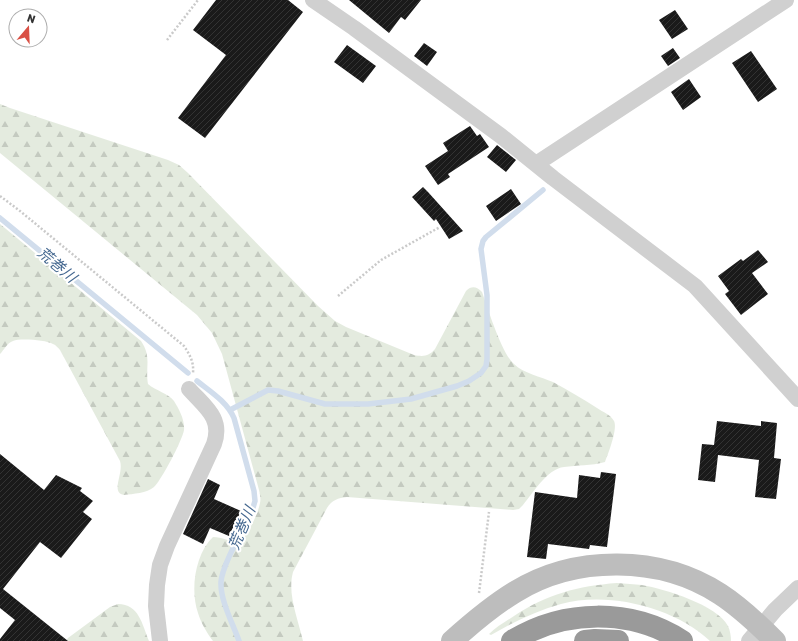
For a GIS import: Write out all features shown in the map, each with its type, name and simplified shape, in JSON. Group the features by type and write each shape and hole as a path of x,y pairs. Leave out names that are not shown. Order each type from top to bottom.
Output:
{"highway":[{"path":"512,641 540,628 566,620 592,616 619,617 645,623 682,641"},
{"path":"585,641 618,641"}],"street":[{"path":"313,0 354,28 501,136 694,286 798,399"},
{"path":"536,164 786,0"},
{"path":"160,641 156,606 160,565 167,546 214,444 217,434 216,423 212,414 189,389"},
{"path":"452,641 491,609 516,592 540,580 565,571 591,566 618,564 644,566 670,572 695,581 719,593 741,609 762,636 774,610 798,588"}],"path":[{"path":"167,40 198,0"},
{"path":"0,196 184,346 191,355 194,366 193,378 189,389"},
{"path":"338,296 381,260 440,228"},
{"path":"479,597 489,512"}],"green space":[{"path":"0,104 179,165 318,306 335,321 414,355 428,355 435,349 466,291 472,287 478,289 482,292 500,341 509,359 514,364 527,372 559,385 613,419 615,430 605,462 564,467 552,472 541,482 519,509 513,510 347,497 336,500 327,508 293,572 291,589 292,598 303,641 213,641 199,617 194,594 194,583 198,562 207,544 213,537 239,542 242,539 255,518 260,500 259,490 222,354 212,333 197,315 0,153"},
{"path":"0,224 141,341 147,357 148,384 169,396 174,401 184,422 183,435 180,442 162,477 151,489 136,494 124,495 118,491 121,466 120,461 60,350 54,344 39,341 16,340 9,343 0,354"},
{"path":"617,583 642,585 664,590 702,605 722,618 729,628 731,641 710,641 695,629 678,619 640,605 619,601 599,600 579,600 561,604 525,617 491,635 489,634 526,608 563,592 589,586"},
{"path":"118,604 131,607 135,611 142,622 149,641 66,641 110,607"}],"building":[{"path":"216,0 288,0 303,12 205,138 178,118 226,55 193,30"},
{"path":"349,0 421,0 405,20 401,17 389,33"},
{"path":"675,10 688,29 672,39 659,20"},
{"path":"424,43 437,52 427,66 414,56"},
{"path":"347,45 376,66 363,83 334,62"},
{"path":"673,48 680,58 668,66 661,56"},
{"path":"751,51 777,89 758,102 732,63"},
{"path":"689,79 701,97 683,110 671,92"},
{"path":"470,126 477,136 480,134 489,147 448,174 450,177 438,185 425,166 448,151 443,143"},
{"path":"497,145 516,160 506,172 487,157"},
{"path":"423,187 463,231 449,239 436,219 434,221 412,197"},
{"path":"511,189 521,204 496,221 486,206"},
{"path":"758,250 768,262 752,273 768,294 741,315 725,294 729,291 718,276 741,259 743,261"},
{"path":"717,421 761,426 761,421 777,423 774,458 781,459 776,499 755,497 759,460 718,455 715,482 698,480 702,444 714,445"},
{"path":"0,454 44,490 56,475 82,488 80,491 93,501 83,512 92,519 61,558 40,542 3,589 68,641 0,641 15,620 0,608"},
{"path":"601,472 616,474 607,547 590,545 589,549 548,544 546,559 527,557 535,492 577,498 579,475 600,478"},
{"path":"208,479 220,485 214,499 241,511 229,536 210,528 203,544 183,534"}],"waterway":[{"path":"230,410 268,390 278,391 325,404 368,404 411,399 457,386 469,381 481,373 486,366 487,359 487,295 481,249 483,241 543,190"},
{"name":"荒巻川","path":"0,218 188,373"},
{"name":"荒巻川","path":"197,381 223,402 231,412 234,418 254,491 255,501 252,511 225,566 221,582 221,589 225,604 239,641"}]}
